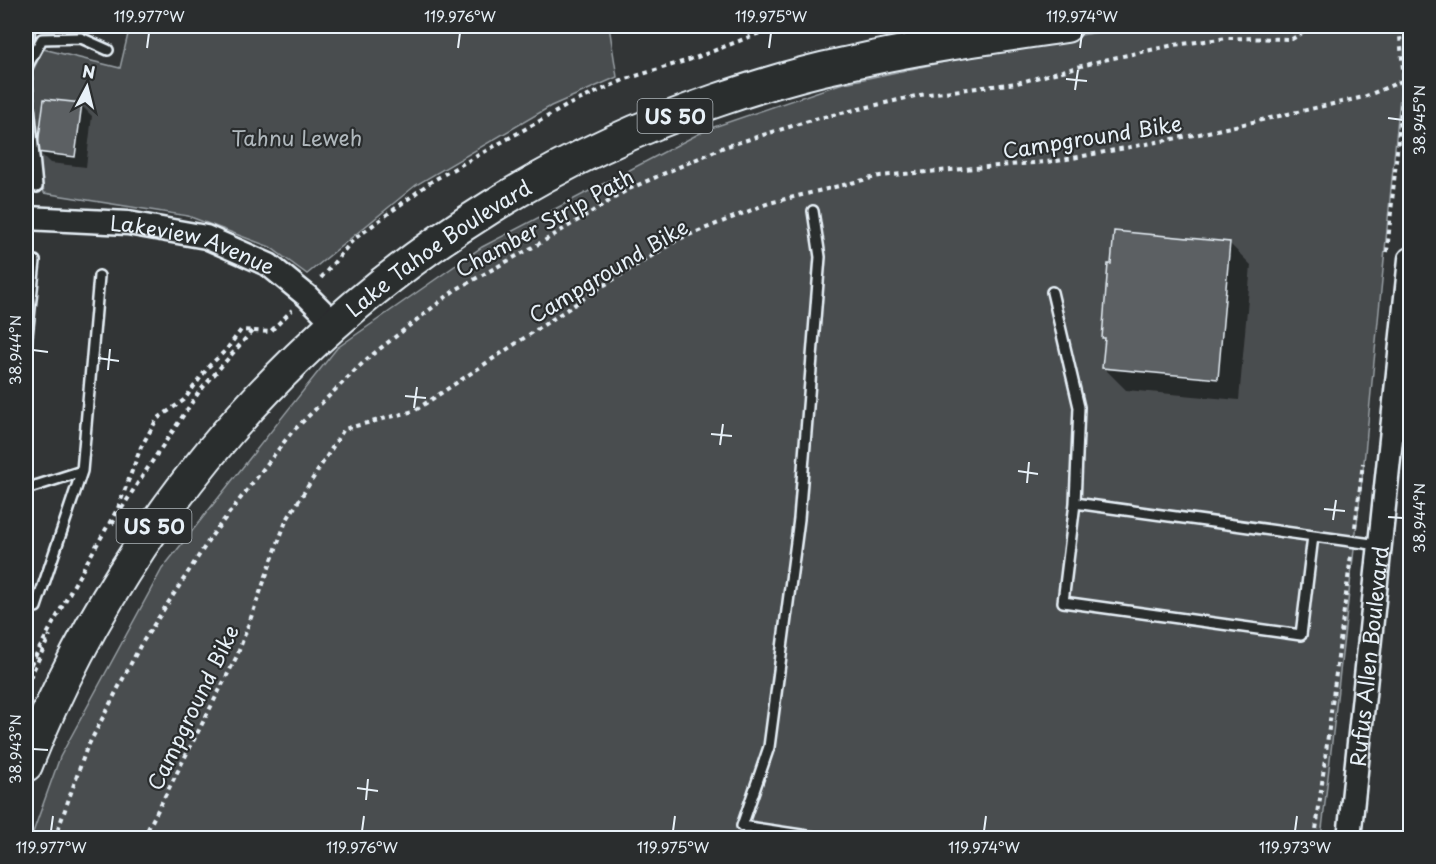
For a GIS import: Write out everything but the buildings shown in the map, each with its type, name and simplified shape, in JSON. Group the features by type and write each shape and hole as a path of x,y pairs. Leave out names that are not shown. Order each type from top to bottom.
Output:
{"highway":[{"name":"Lake Tahoe Boulevard","path":"26,765 48,712 83,642 125,570 166,509 216,444 295,360 335,324 396,274 467,221 574,160 668,118 756,87 847,63 1066,26"}],"street":[{"name":"Lakeview Avenue","path":"26,218 128,223 206,237 269,265 307,296 335,324"},
{"name":"Rufus Allen Boulevard","path":"1349,838 1410,259"}],"lane":[{"path":"26,66 30,26"},
{"path":"26,66 42,39 81,38 108,50"},
{"path":"26,75 37,188"},
{"path":"813,212 820,257 799,519 769,747 742,826 821,838"},
{"path":"26,346 35,261"},
{"path":"26,609 36,607 82,471 99,276"},
{"path":"1052,292 1079,407 1075,503 1063,602 1301,635 1313,536"},
{"path":"26,489 82,471"},
{"path":"1075,503 1379,545"}],"path":[{"name":"Chamber Strip Path","path":"55,838 91,739 140,646 213,534 291,433 368,358 455,290 544,241 629,189 724,147 814,119 920,95 1017,83 1104,60 1174,45 1228,38 1292,39 1314,26"},
{"path":"1386,261 1404,80 1399,26"},
{"name":"Campground Bike","path":"145,838 237,656 286,521 344,429 414,411 598,289 679,239 769,203 880,176 1057,160 1199,134 1364,98 1404,80"},
{"path":"26,686 79,577 139,481 200,392 252,331"},
{"path":"1314,838 1364,459"}],"green space":[{"name":"Tahnu Leweh","path":"238,26 609,26 617,77 551,106 416,185 307,274 270,247 188,216 44,193 30,77 43,49 120,68 129,30 150,32"},
{"path":"1137,26 1407,26 1365,453 1321,838 31,838 60,757 162,569 337,348 482,247 708,129 840,84 1049,40"}]}
